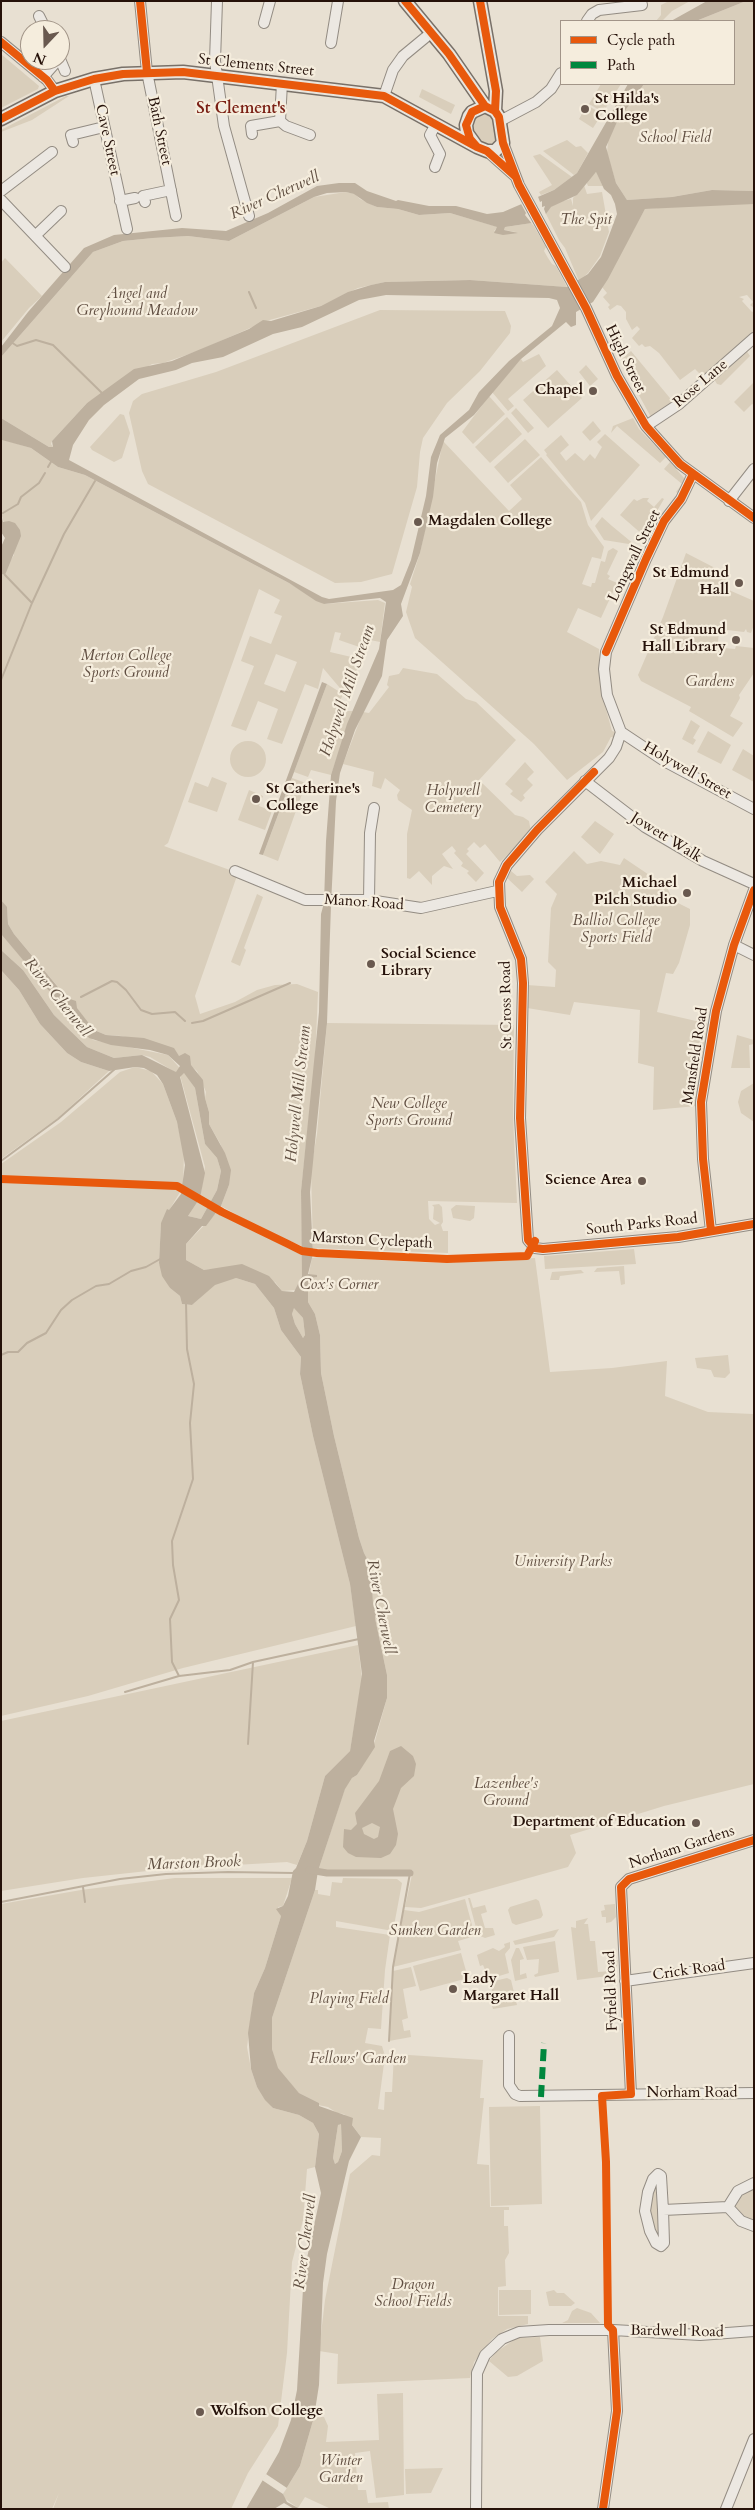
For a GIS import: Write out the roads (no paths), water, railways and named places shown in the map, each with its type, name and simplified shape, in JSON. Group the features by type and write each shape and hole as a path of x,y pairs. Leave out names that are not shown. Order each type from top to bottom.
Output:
{"main road":[{"path":"405,1 449,54 473,92 493,112 503,143 498,150 482,149 470,139 466,125"},
{"path":"480,1 497,96 493,112"},
{"name":"St Clements Street","path":"1,119 56,91 94,79 147,72 218,75 384,96 482,149"},
{"path":"441,127 459,131 466,125 475,102 473,92"},
{"path":"472,112 493,112"}],"street":[{"name":"Bath Street","path":"140,1 147,72 176,216"},
{"path":"217,1 215,61 224,126 249,216"},
{"path":"264,23 270,1"},
{"path":"331,42 338,1"},
{"path":"588,20 592,14 599,10 642,5 641,1"},
{"path":"39,16 41,20"},
{"path":"384,96 393,70 402,56 426,37"},
{"path":"1,42 43,77 56,91"},
{"path":"43,77 50,70"},
{"path":"493,112 521,110 551,90 560,75"},
{"name":"Cave Street","path":"94,79 127,230"},
{"path":"280,121 282,82"},
{"path":"252,134 251,126 280,121 286,126 310,135"},
{"path":"73,142 71,135 104,127"},
{"path":"435,167 440,154 430,135 441,127"},
{"name":"High Street","path":"503,143 521,188 586,308 617,376 646,426 672,456 693,474 754,518"},
{"path":"482,149 516,177"},
{"path":"1,191 52,152"},
{"path":"145,202 143,196 171,190"},
{"path":"120,201 135,198"},
{"path":"1,200 65,267"},
{"path":"36,235 61,212"},
{"name":"Rose Lane","path":"646,426 686,398 754,338"},
{"path":"729,501 754,469"},
{"name":"Longwall Street","path":"621,732 606,695 604,678 606,652 664,521 681,499 693,474"},
{"path":"498,891 502,873 507,866 585,780 609,758 616,747 621,732"},
{"name":"Holywell Street","path":"621,732 666,762 754,809"},
{"name":"Jowett Walk","path":"585,780 645,827 704,861 754,884"},
{"path":"369,900 370,833 374,808"},
{"name":"Manor Road","path":"235,871 305,900 369,900 421,908 498,891"},
{"name":"Mansfield Road","path":"711,1231 702,1148 701,1102 716,1012 734,945 754,890"},
{"name":"St Cross Road","path":"498,891 504,920 517,945 521,959 523,983 520,1120 528,1240 532,1246"},
{"path":"734,945 754,955"},
{"name":"South Parks Road","path":"532,1246 543,1249 600,1245 754,1224"},
{"name":"Norham Gardens","path":"621,1886 629,1879 754,1840"},
{"name":"Fyfield Road","path":"621,1886 631,2094"},
{"name":"Crick Road","path":"625,1981 754,1963"},
{"name":"Norham Road","path":"509,2036 509,2085 514,2094 533,2098 631,2094 754,2094"},
{"path":"658,2174 662,2176 664,2210 664,2243 661,2246 656,2243 650,2231 645,2211 648,2192 653,2179 658,2174"},
{"path":"728,2207 738,2191 754,2184"},
{"path":"664,2210 728,2207 741,2220 754,2226"},
{"path":"603,2509 617,2410 613,2330"},
{"name":"Bardwell Road","path":"476,2509 476,2380 478,2367 485,2355 502,2340 519,2332 613,2330 700,2335 754,2331"},
{"path":"726,2509 754,2439"}],"water":[{"path":"707,1 746,1 698,20 673,20"},
{"name":"River Cherwell","path":"627,85 643,85 617,122 606,147 616,183 627,200 672,197 712,190 754,191 754,204 645,209 608,279 593,302 576,312 576,325 571,327 566,322 521,359 474,415 445,438 437,463 433,497 420,553 401,604 403,616 387,640 382,676 355,730 340,773 336,801 327,1023 310,1192 313,1254 308,1274 317,1275 317,1277 308,1278 308,1302 315,1314 320,1335 321,1373 334,1436 359,1538 371,1566 373,1603 377,1613 375,1618 387,1675 387,1698 374,1741 375,1747 357,1775 352,1778 345,1789 318,1871 315,1890 272,2018 272,2049 278,2068 299,2093 319,2103 319,2106 353,2118 352,2125 361,2137 349,2161 327,2254 323,2283 319,2385 314,2417 300,2466 283,2494 287,2502 300,2509 294,2509 284,2503 274,2509 246,2509 279,2452 291,2420 297,2390 304,2272 321,2193 315,2167 319,2134 313,2123 299,2115 273,2108 265,2100 257,2087 251,2069 248,2033 254,1993 265,1968 281,1916 276,1909 283,1906 288,1896 293,1871 307,1841 325,1776 350,1751 362,1674 350,1584 313,1436 300,1374 301,1357 281,1330 274,1308 255,1284 236,1278 215,1285 192,1305 182,1304 180,1296 170,1288 162,1276 159,1263 161,1223 167,1209 169,1210 181,1194 185,1165 177,1122 163,1084 157,1075 144,1068 135,1067 109,1071 81,1062 67,1053 40,1024 19,990 1,970 1,950 23,970 54,1015 87,1047 114,1058 142,1055 176,1072 180,1066 168,1055 150,1050 111,1045 89,1038 1,934 1,900 7,907 8,924 14,934 67,998 76,1001 77,1008 94,1030 106,1035 144,1038 174,1048 179,1056 185,1053 190,1056 191,1065 203,1080 209,1112 209,1124 225,1153 231,1170 229,1185 221,1206 206,1226 202,1226 186,1244 186,1260 204,1270 242,1264 269,1276 282,1291 294,1292 302,1276 301,1191 319,1012 321,914 324,903 331,775 347,724 379,649 386,602 380,598 324,604 316,601 289,583 85,475 58,467 31,448 2,440 1,418 49,447 53,447 52,441 87,403 134,369 172,361 249,329 263,320 271,321 321,306 348,292 371,285 385,282 470,280 567,287 588,274 601,257 617,214 615,204 611,195 604,189 596,172 577,195 551,207 546,214 532,223 505,227 504,230 518,233 503,235 494,233 497,227 450,213 419,215 398,209 377,207 354,194 346,192 327,193 314,197 229,241 188,236 153,238 123,241 93,252 1,357 1,347 28,312 84,248 114,235 182,228 226,231 268,213 317,186 339,183 355,183 367,191 396,201 429,206 456,206 487,214 503,212 554,190 577,173","holes":["386,295 549,298 557,300 560,308 552,326 509,361 479,392 469,410 440,435 431,457 426,496 411,560 401,585 393,590 329,599 322,597 69,460 73,445 89,420 104,405 139,379 176,370 192,363 223,357 273,334 302,327 359,300","184,1073 195,1088 205,1144 217,1158 221,1171 217,1190 201,1219 188,1216 200,1198 205,1173 180,1077","294,1308 303,1318 305,1335 303,1338 295,1324 292,1314","341,2124 342,2151 338,2162 335,2164 333,2158 338,2125"]},
{"path":"1,513 3,522 15,523 20,530 21,536 5,575 1,574 1,547 5,538 1,532"},
{"path":"322,682 327,684 263,855 259,854"},
{"path":"401,1746 413,1756 416,1764 414,1776 401,1788 393,1809 398,1834 396,1845 390,1854 381,1858 356,1857 348,1853 343,1847 344,1829 351,1830 357,1824 355,1813 379,1781 390,1751","holes":["372,1823 380,1827 378,1837 374,1839 364,1834 362,1828"]}],"waterway":[{"path":"249,292 256,308"},
{"path":"11,342 17,346 36,340 53,345 103,394"},
{"path":"48,467 52,460"},
{"path":"3,513 18,504 21,497 39,483 45,473"},
{"path":"1,680 32,603 64,534 95,481"},
{"path":"5,575 32,603"},
{"path":"81,997 112,981 117,982 126,990 141,1010 152,1014 175,1012 185,1021"},
{"path":"192,1023 203,1021 290,983"},
{"path":"1,1161 58,1119 116,1068"},
{"path":"1,1355 8,1352 18,1352 27,1343 46,1333 61,1310 72,1300 96,1286 109,1284 131,1271 146,1267 162,1258"},
{"path":"179,1676 172,1662 170,1619 179,1600 173,1565 172,1541 193,1479 190,1423 194,1384 187,1349 186,1302"},
{"path":"125,1692 179,1676 230,1670 253,1662 359,1639"},
{"path":"248,1744 253,1662"},
{"path":"309,1870 327,1873 410,1873"},
{"name":"Marston Brook","path":"1,1902 120,1879 166,1874 228,1872 294,1873"},
{"path":"389,2041 393,1967 410,1873"},
{"name":"Marston Brook","path":"83,1887 85,1902"}],"place":[{"name":"St Hilda's College","path":"585,109"},
{"name":"Chapel","path":"593,391"},
{"name":"Magdalen College","path":"418,522"},
{"name":"St Edmund Hall","path":"739,583"},
{"name":"St Edmund Hall Library","path":"736,640"},
{"name":"St Catherine's College","path":"256,799"},
{"name":"Michael Pilch Studio","path":"687,893"},
{"name":"Social Science Library","path":"371,964"},
{"name":"Science Area","path":"642,1181"},
{"name":"Department of Education","path":"696,1823"},
{"name":"Lady Margaret Hall","path":"453,1989"},
{"name":"Wolfson College","path":"200,2412"}],"district":[{"name":"St Clement's","path":"241,109"}],"park label":[{"name":"School Field","path":"675,139"},
{"name":"The Spit","path":"586,221"},
{"name":"Angel and Greyhound Meadow","path":"137,304"},
{"name":"Merton College Sports Ground","path":"126,666"},
{"name":"Gardens","path":"710,683"},
{"name":"Holywell Cemetery","path":"453,800"},
{"name":"Balliol College Sports Field","path":"616,930"},
{"name":"New College Sports Ground","path":"409,1114"},
{"name":"Cox's Corner","path":"339,1286"},
{"name":"University Parks","path":"563,1563"},
{"name":"Lazenbee's Ground","path":"506,1794"},
{"name":"Sunken Garden","path":"435,1932"},
{"name":"Playing Field","path":"349,2000"},
{"name":"Fellows' Garden","path":"358,2060"},
{"name":"Dragon School Fields","path":"413,2294"},
{"name":"Winter Garden","path":"341,2470"}],"water label":[{"name":"Holywell Mill Stream","path":"348,691"},
{"name":"Holywell Mill Stream","path":"299,1094"}]}
